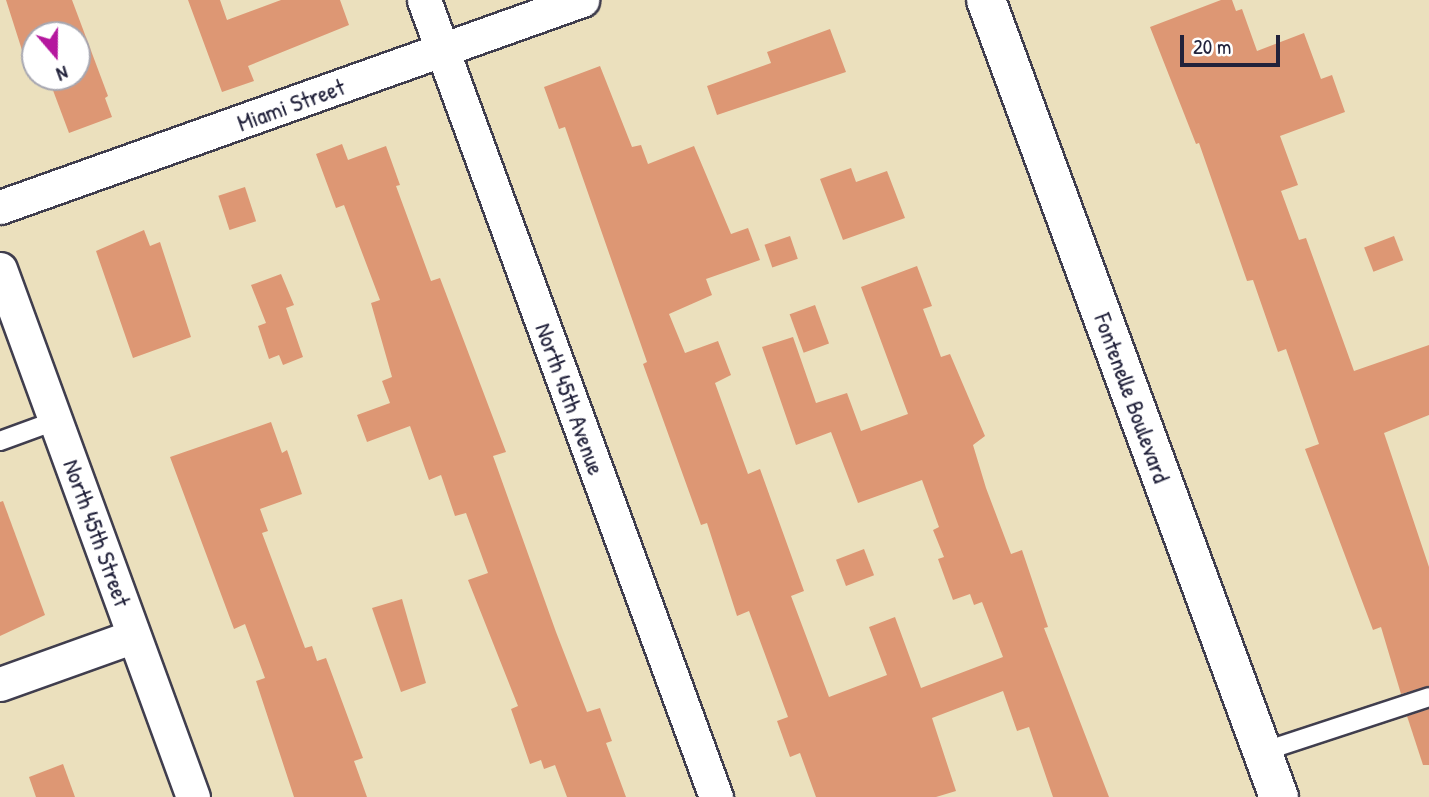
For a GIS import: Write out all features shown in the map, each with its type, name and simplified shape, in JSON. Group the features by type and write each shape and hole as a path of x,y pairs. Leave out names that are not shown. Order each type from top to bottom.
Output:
{"main road":[{"name":"Fontenelle Boulevard","path":"986,0 1279,797"}],"street":[{"name":"North 45th Avenue","path":"424,0 716,797"},
{"name":"Miami Street","path":"0,207 582,0"},
{"name":"North 45th Street","path":"0,270 193,797"},
{"path":"0,684 134,635"}],"lane":[{"path":"0,441 55,421"},
{"path":"1262,752 1429,697"}],"building":[{"path":"6,0 72,0 80,21 21,21 21,47"},
{"path":"188,0 220,0 227,20 281,0 340,0 349,25 248,66 254,81 222,92"},
{"path":"1221,0 1232,0 1236,11 1242,9 1257,51 1304,33 1321,79 1332,75 1345,112 1280,136 1298,185 1281,191 1299,240 1306,238 1354,371 1429,345 1429,415 1384,433 1429,567 1429,686 1401,694 1381,627 1373,630 1305,449 1319,444 1286,349 1278,352 1253,280 1247,281 1199,143 1196,144 1150,27"},
{"path":"830,29 846,72 717,115 707,86 771,63 767,52"},
{"path":"91,51 108,96 105,98 112,117 69,133 53,91 91,91"},
{"path":"600,66 632,147 641,145 648,164 694,146 731,234 748,228 760,260 706,279 712,295 669,314 685,353 718,341 731,375 715,383 748,474 760,469 804,591 791,596 829,697 887,675 869,627 895,617 921,688 1003,657 982,602 974,605 970,594 953,600 938,559 944,557 933,530 939,527 922,480 858,503 831,432 796,445 762,347 793,337 816,403 847,393 861,431 908,414 861,287 917,266 932,306 923,309 941,357 950,354 985,436 973,445 986,488 1011,554 1022,550 1048,627 1044,628 1109,797 1053,797 1029,727 1017,731 1003,691 932,718 956,791 936,797 816,797 800,753 790,757 777,721 788,717 749,611 737,616 707,523 701,525 643,364 647,362 565,127 559,129 544,87"},
{"path":"342,144 348,160 386,146 400,185 396,186 431,281 440,278 506,452 493,456 556,632 587,712 600,708 612,741 606,743 626,797 567,797 555,765 544,769 541,760 530,764 511,709 518,706 468,580 488,573 466,513 455,516 441,475 429,480 410,426 367,442 357,415 390,403 382,381 392,377 371,303 380,300 344,205 336,208 316,154"},
{"path":"851,168 856,182 887,171 905,218 843,240 820,179"},
{"path":"245,187 256,221 229,230 218,196"},
{"path":"144,230 150,246 160,242 191,337 133,358 96,251"},
{"path":"790,236 798,259 772,267 764,245"},
{"path":"1394,236 1403,260 1373,272 1364,247"},
{"path":"281,274 294,305 286,308 303,357 283,365 279,355 269,359 258,326 266,323 251,285"},
{"path":"815,305 829,344 804,353 790,314"},
{"path":"271,422 282,453 287,450 302,494 260,509 268,531 262,533 305,648 312,646 317,661 326,658 363,758 354,761 367,797 294,797 256,681 265,678 245,624 234,629 170,457"},
{"path":"3,501 45,615 0,636 0,502"},
{"path":"864,549 874,575 846,586 836,560"},
{"path":"402,599 426,683 401,692 372,608"},
{"path":"1429,709 1429,765 1423,765 1407,716"},
{"path":"63,764 75,797 36,797 29,777"}]}
